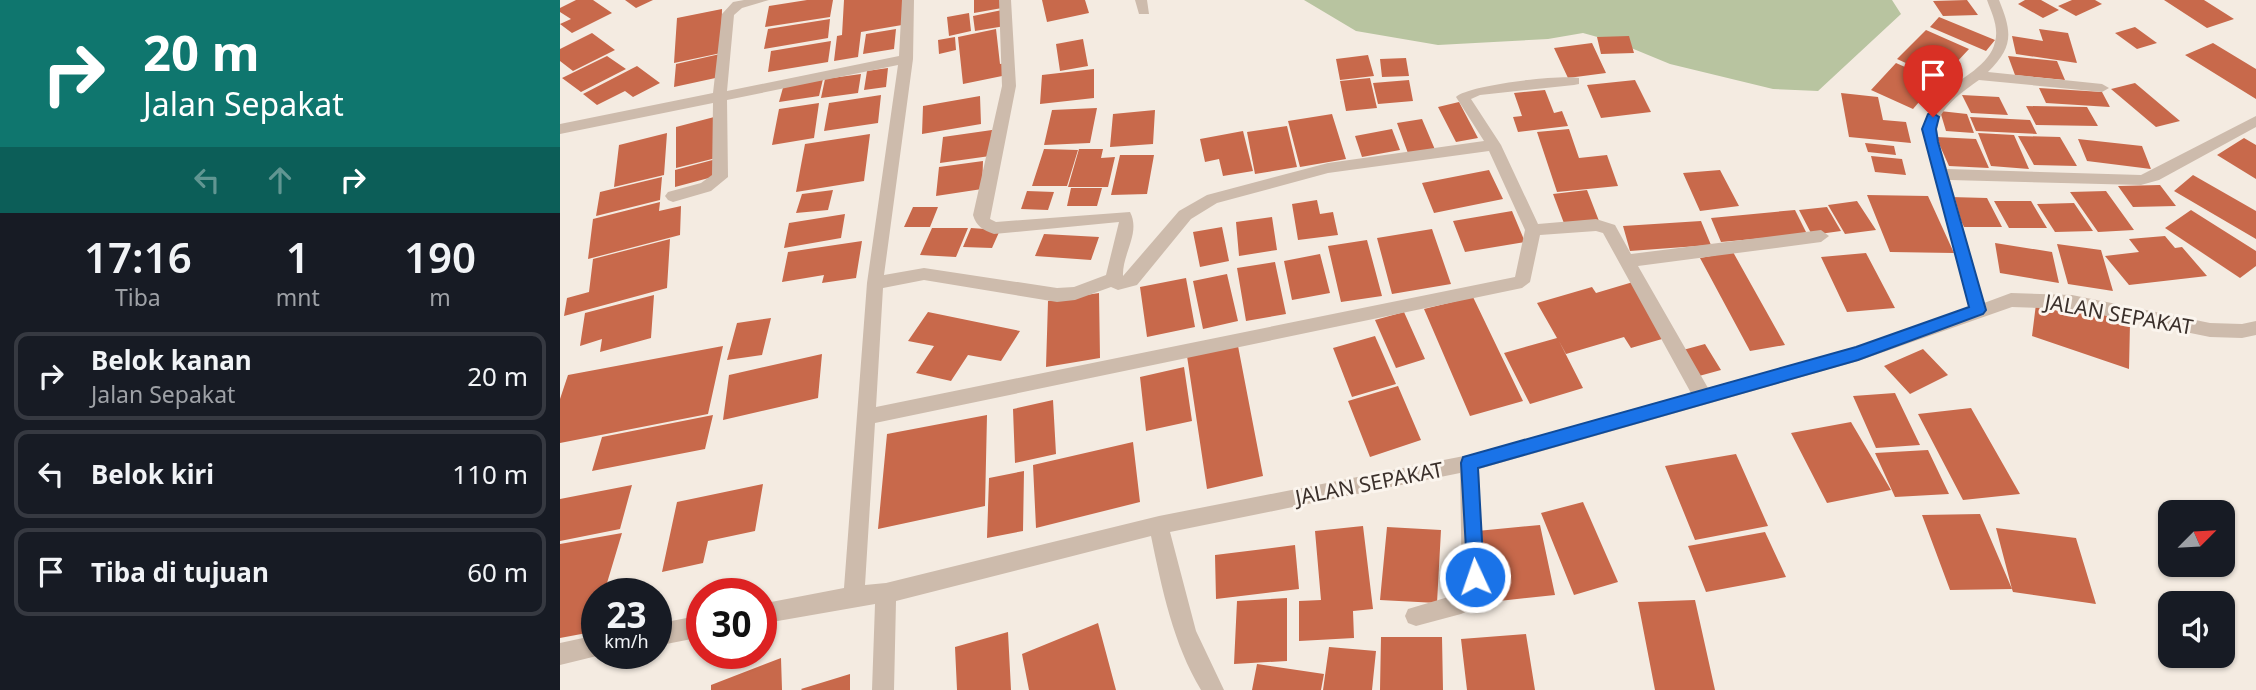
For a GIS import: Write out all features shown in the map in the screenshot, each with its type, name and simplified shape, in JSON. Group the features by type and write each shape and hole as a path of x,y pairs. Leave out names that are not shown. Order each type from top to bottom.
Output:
{"street":[{"path":"673,196 706,187 720,177 720,94 728,14 738,5 763,0"},
{"path":"854,596 875,283 906,59 908,0"},
{"path":"1005,0 1009,86 981,215 983,222 994,228 1124,216 1127,220 1114,279"},
{"path":"1978,310 1940,173 1930,123 1942,106 1994,59 2005,36 2004,23 1993,0"},
{"path":"560,128 906,59"},
{"path":"1976,75 2102,88"},
{"path":"867,417 1522,282 1533,230 1494,145 1464,102 1465,95 1478,91 1574,81"},
{"path":"1940,173 2141,180 2154,177 2256,121"},
{"path":"1114,279 1121,284 1131,280 1185,215 1212,199 1304,173 1494,145"},
{"path":"1533,230 1606,227 1704,399"},
{"path":"1627,261 1821,236"},
{"path":"875,283 925,274 1057,295 1083,291 1114,279"},
{"name":"JALAN SEPAKAT","path":"777,611 854,596 887,593 1159,525 1469,463 1858,354 2011,300 2052,299 2210,330 2242,331 2256,328"},
{"path":"1416,616 1461,604 1473,590 1469,463"},
{"path":"1159,525 1174,594 1194,652 1213,690"},
{"path":"883,690 887,593"},
{"path":"560,654 581,649"}],"green space":[{"path":"1304,0 1892,0 1901,14 1818,91 1773,89 1670,64 1619,43 1583,33 1548,39 1438,45 1356,31"}],"building":[{"path":"576,0 593,0 612,13 572,33 560,24 571,19 560,12 560,8"},
{"path":"625,0 653,0 636,8"},
{"path":"807,0 833,0 830,17 765,27 769,6"},
{"path":"844,0 902,0 902,25 861,32 858,57 834,61 837,36 842,35"},
{"path":"974,0 1002,0 1002,8 974,13"},
{"path":"1042,0 1085,0 1089,13 1047,22"},
{"path":"1967,0 1978,15 1943,16 1933,1"},
{"path":"2025,0 2041,0 2059,10 2043,18 2018,4"},
{"path":"2072,0 2095,0 2102,4 2076,16 2058,6"},
{"path":"2164,0 2204,0 2234,19 2207,28"},
{"path":"722,9 721,53 674,63 677,18"},
{"path":"1002,10 1005,26 975,31 973,16"},
{"path":"969,13 971,31 949,36 947,17"},
{"path":"1939,17 1995,40 1986,51 1930,27"},
{"path":"830,19 828,38 764,49 768,29"},
{"path":"2135,27 2157,43 2137,49 2115,33"},
{"path":"896,29 894,49 863,54 866,34"},
{"path":"996,29 1000,64 1006,63 1007,75 963,84 958,37"},
{"path":"2039,29 2068,33 2077,63 2016,54 2012,36 2043,41"},
{"path":"1926,30 1969,49 1941,79 1897,59"},
{"path":"592,33 615,50 573,71 560,61 560,49"},
{"path":"1629,36 1634,53 1601,54 1597,37"},
{"path":"955,37 956,50 939,54 938,40"},
{"path":"1083,39 1088,66 1060,71 1056,44"},
{"path":"831,41 828,62 768,72 771,51"},
{"path":"1592,43 1606,73 1568,78 1554,48"},
{"path":"2213,43 2256,69 2256,99 2185,55"},
{"path":"720,54 720,77 674,87 676,64"},
{"path":"1368,55 1374,76 1340,80 1336,59"},
{"path":"607,56 626,69 581,92 562,78"},
{"path":"2008,56 2057,61 2065,80 2015,75"},
{"path":"1406,58 1409,76 1382,77 1380,59"},
{"path":"1896,63 1937,81 1913,109 1871,90"},
{"path":"637,66 660,83 633,97 625,91 597,105 583,94"},
{"path":"888,68 886,87 864,90 867,71"},
{"path":"1094,69 1094,98 1040,104 1042,75"},
{"path":"861,74 858,93 821,98 825,79"},
{"path":"1370,78 1377,108 1346,111 1340,81"},
{"path":"823,79 819,96 779,102 784,84"},
{"path":"1409,80 1413,101 1378,104 1373,83"},
{"path":"1635,80 1651,112 1601,118 1587,85"},
{"path":"2135,83 2180,121 2156,127 2111,89"},
{"path":"2039,88 2102,92 2110,107 2046,103"},
{"path":"1545,90 1554,113 1562,111 1568,126 1518,132 1513,117 1522,116 1514,93"},
{"path":"1841,93 1878,97 1883,120 1906,122 1911,143 1849,137"},
{"path":"881,95 878,123 824,131 829,103"},
{"path":"1962,95 1999,97 2008,115 1971,113"},
{"path":"980,96 981,124 922,134 923,106"},
{"path":"1459,102 1478,138 1456,142 1438,107"},
{"path":"819,103 814,138 772,145 779,109"},
{"path":"2026,106 2087,107 2098,126 2036,125"},
{"path":"1097,108 1090,143 1044,145 1052,110"},
{"path":"1155,110 1153,144 1110,147 1113,114"},
{"path":"1940,111 1967,114 1974,133 1946,131"},
{"path":"1332,114 1346,159 1300,167 1288,121"},
{"path":"718,116 720,157 676,168 676,127"},
{"path":"1970,117 2030,120 2037,134 1976,131"},
{"path":"1422,119 1436,152 1409,156 1397,123"},
{"path":"1287,126 1297,167 1255,174 1247,132"},
{"path":"1392,129 1400,150 1362,157 1355,136"},
{"path":"1569,129 1579,158 1607,155 1618,186 1557,192 1537,132"},
{"path":"992,130 990,156 940,163 943,137"},
{"path":"1243,131 1253,171 1223,176 1219,159 1205,162 1200,139"},
{"path":"667,133 664,175 614,187 619,145"},
{"path":"1978,133 2014,135 2029,169 1991,166"},
{"path":"870,134 864,181 796,192 805,144"},
{"path":"2018,136 2060,137 2077,166 2034,165"},
{"path":"1936,137 1976,139 1989,168 1949,166"},
{"path":"2244,138 2256,145 2256,179 2217,155"},
{"path":"2078,139 2142,146 2151,169 2087,161"},
{"path":"1865,143 1894,146 1896,155 1868,152"},
{"path":"1044,149 1078,150 1067,186 1032,186"},
{"path":"1079,149 1103,149 1101,158 1115,157 1108,187 1068,187"},
{"path":"1120,155 1154,155 1147,194 1111,195"},
{"path":"1871,156 1902,159 1906,175 1875,172"},
{"path":"720,158 720,175 675,187 675,170"},
{"path":"983,161 982,189 936,196 939,167"},
{"path":"1489,170 1503,199 1434,213 1422,183"},
{"path":"1720,170 1739,206 1700,211 1683,173"},
{"path":"2193,175 2256,211 2256,239 2174,191"},
{"path":"662,177 660,200 596,216 600,192"},
{"path":"2160,185 2176,206 2133,207 2118,186"},
{"path":"1071,188 1102,188 1097,206 1067,206"},
{"path":"833,190 828,210 796,213 802,194"},
{"path":"1587,190 1599,221 1565,226 1553,194"},
{"path":"1027,191 1054,192 1048,210 1021,209"},
{"path":"2106,191 2134,230 2098,232 2070,192"},
{"path":"1867,195 1928,196 1954,253 1890,252"},
{"path":"1950,197 1987,198 2002,227 1964,227"},
{"path":"1317,200 1320,214 1333,212 1338,235 1298,240 1292,204"},
{"path":"1857,201 1876,230 1845,234 1828,205"},
{"path":"1994,201 2031,201 2047,228 2009,228"},
{"path":"660,202 659,211 681,206 680,235 588,259 593,219"},
{"path":"2074,203 2093,231 2055,232 2037,204"},
{"path":"913,207 938,207 930,227 904,227"},
{"path":"1827,207 1841,231 1812,235 1799,210"},
{"path":"1795,210 1807,234 1721,242 1711,218"},
{"path":"2191,210 2256,251 2256,266 2240,278 2165,228"},
{"path":"1512,211 1525,242 1465,252 1453,221"},
{"path":"845,214 841,238 784,248 789,223"},
{"path":"1272,217 1277,250 1239,256 1236,222"},
{"path":"1701,221 1711,245 1630,251 1623,226"},
{"path":"1222,227 1229,261 1200,267 1193,232"},
{"path":"932,228 968,228 956,257 920,255"},
{"path":"971,228 1000,230 992,248 963,247"},
{"path":"1432,229 1451,284 1392,294 1377,238"},
{"path":"1044,234 1099,237 1091,260 1035,256"},
{"path":"2165,236 2175,248 2182,247 2207,276 2129,285 2105,256 2139,252 2129,239"},
{"path":"670,239 667,288 564,316 567,298 589,292 593,259"},
{"path":"1367,240 1382,296 1341,302 1328,246"},
{"path":"862,241 856,278 822,283 824,275 782,282 788,252"},
{"path":"1995,243 2052,252 2059,283 2000,273"},
{"path":"2057,244 2101,250 2113,291 2068,284"},
{"path":"1733,252 1785,345 1750,351 1700,258"},
{"path":"1866,253 1895,308 1847,312 1821,257"},
{"path":"1320,254 1330,293 1292,300 1284,261"},
{"path":"1275,262 1286,314 1246,321 1237,268"},
{"path":"1227,274 1238,321 1203,329 1193,281"},
{"path":"1186,278 1195,327 1147,337 1140,287"},
{"path":"1633,282 1669,337 1631,348 1624,337 1566,354 1559,341 1583,388 1530,404 1504,353 1557,338 1537,303 1592,287 1596,293"},
{"path":"1099,293 1100,358 1046,367 1048,301"},
{"path":"654,295 651,338 600,352 602,339 580,346 585,313"},
{"path":"1473,297 1523,401 1470,416 1424,309"},
{"path":"2065,302 2130,323 2129,369 2032,336 2036,304 2064,313"},
{"path":"928,312 1020,331 1001,361 968,355 951,381 916,373 934,346 908,341"},
{"path":"1404,312 1425,359 1396,368 1375,320"},
{"path":"771,318 762,355 727,360 737,323"},
{"path":"1375,336 1396,384 1352,397 1333,348"},
{"path":"1705,344 1721,370 1699,376 1683,350"},
{"path":"723,346 708,414 560,443 560,399 568,375"},
{"path":"1238,346 1263,476 1207,489 1187,356"},
{"path":"1923,349 1948,375 1910,394 1884,366"},
{"path":"822,354 818,398 723,420 729,375"},
{"path":"1184,367 1192,421 1146,431 1140,377"},
{"path":"1398,386 1421,440 1370,457 1348,401"},
{"path":"1895,393 1920,445 1876,448 1853,396"},
{"path":"1053,400 1056,454 1015,463 1013,409"},
{"path":"1971,408 2020,494 1963,500 1918,414"},
{"path":"713,415 705,449 592,471 602,437"},
{"path":"987,415 985,506 878,529 887,434"},
{"path":"1851,422 1891,490 1827,503 1791,433"},
{"path":"1133,442 1140,502 1036,528 1033,465"},
{"path":"1928,450 1949,494 1895,497 1875,453"},
{"path":"1736,454 1768,526 1695,540 1665,466"},
{"path":"1024,471 1023,531 987,538 989,478"},
{"path":"763,484 755,531 708,541 703,563 662,572 677,502"},
{"path":"632,485 620,529 560,541 560,499"},
{"path":"1583,502 1618,582 1574,595 1541,513"},
{"path":"1980,514 2012,589 1950,590 1922,515"},
{"path":"1540,525 1555,595 1490,602 1477,531"},
{"path":"1363,526 1373,609 1353,611 1354,638 1299,641 1299,601 1321,600 1315,531"},
{"path":"1387,527 1441,530 1437,603 1380,600"},
{"path":"1996,528 2076,538 2096,604 2013,592"},
{"path":"1765,532 1786,577 1706,592 1688,546"},
{"path":"622,533 608,578 581,578 581,634 560,638 560,544"},
{"path":"1295,545 1299,589 1216,599 1215,555"},
{"path":"1287,598 1287,661 1234,664 1237,601"},
{"path":"1695,600 1715,690 1655,690 1638,602"},
{"path":"1098,623 1116,690 1029,690 1022,654"},
{"path":"1008,632 1011,690 957,690 955,647"},
{"path":"1526,634 1535,690 1467,690 1461,639"},
{"path":"1381,637 1442,637 1443,690 1380,690"},
{"path":"1329,647 1376,651 1372,690 1323,690"},
{"path":"781,658 782,690 711,690 711,685 752,669 777,669 777,660"},
{"path":"1257,664 1324,674 1321,690 1252,690"},
{"path":"850,674 850,690 801,689"}],"route":[{"path":"1475,577 1469,463 1858,354 1978,310 1932,142 1929,129 1933,117"}]}
